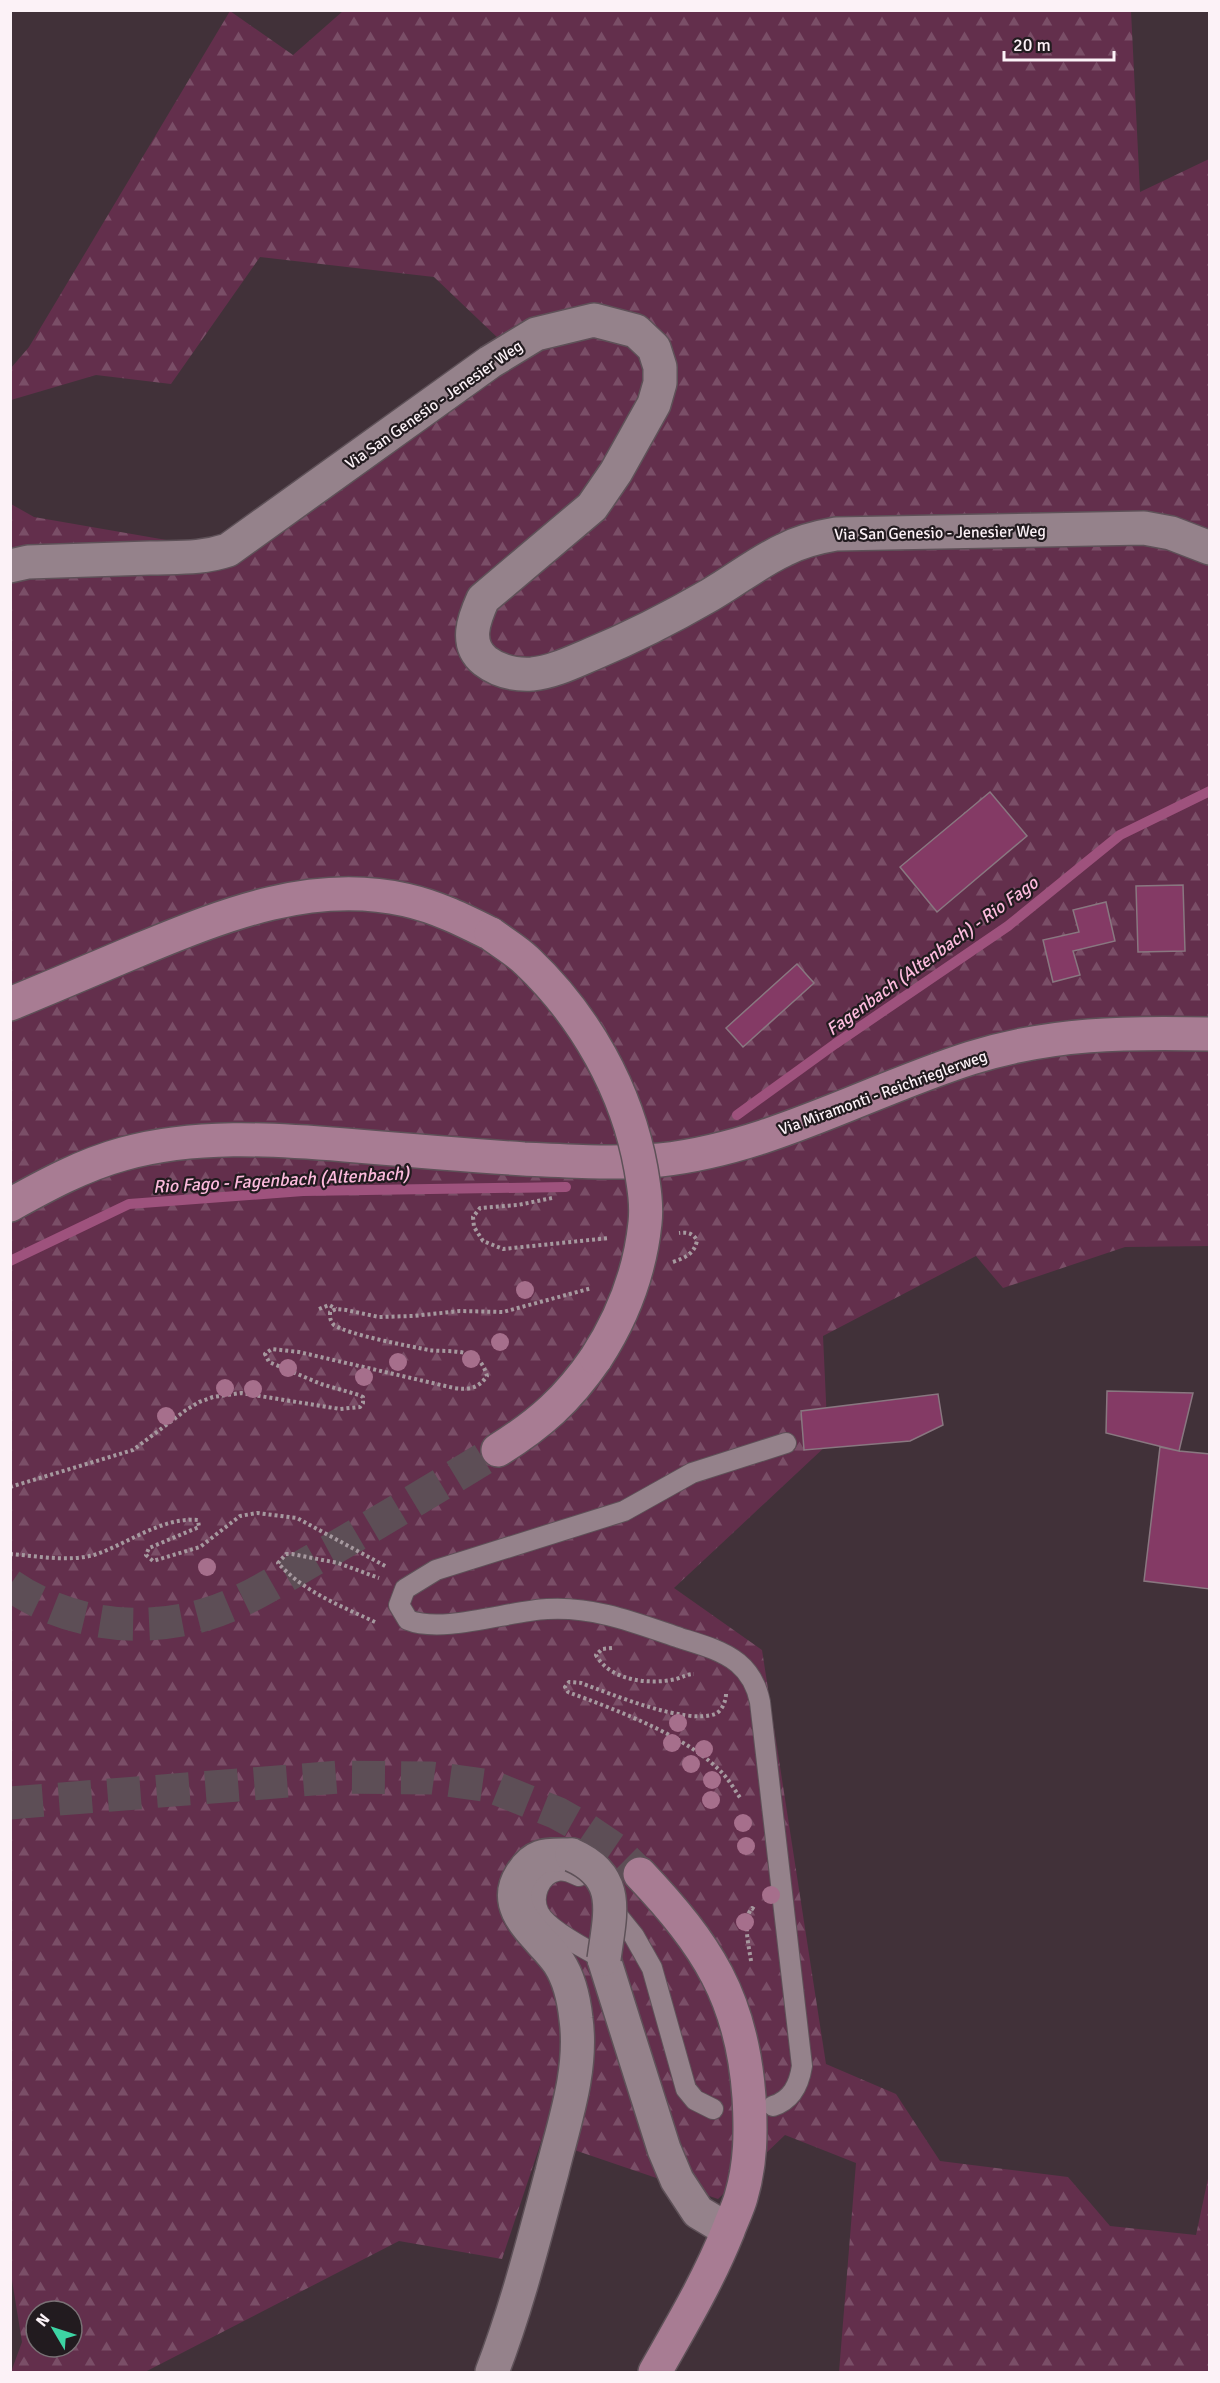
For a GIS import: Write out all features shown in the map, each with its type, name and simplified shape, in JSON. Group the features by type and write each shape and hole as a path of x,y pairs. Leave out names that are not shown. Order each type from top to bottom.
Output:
{"main road":[{"path":"10,1004 202,924 248,908 322,894 358,893 391,897 451,913 491,934 526,960 554,989 582,1026 609,1069 636,1144 645,1194 645,1221 639,1261 609,1338 576,1387 551,1413 528,1432 498,1450"},
{"name":"Via Miramonti - Reichrieglerweg","path":"10,1205 84,1168 124,1154 218,1140 282,1140 464,1155 601,1163 660,1160 708,1152 770,1135 932,1072 1006,1048 1078,1035 1128,1032 1209,1034"},
{"path":"640,1874 672,1908 703,1949 726,1989 740,2031 747,2062 751,2134 750,2158 741,2199 708,2279 655,2373"}],"street":[{"name":"Via San Genesio - Jenesier Weg","path":"10,566 51,561 188,559 209,557 228,550 490,362 536,334 594,320 636,331 654,348 660,367 660,383 654,404 610,482 592,507 483,599 474,619 472,638 477,654 493,667 513,674 533,674 558,668 638,634 713,593 751,567 786,549 812,538 836,534 1144,528 1171,533 1209,548"},
{"path":"492,2373 522,2288 566,2115 577,2050 577,2023 567,1979 559,1962 525,1923 517,1910 514,1897 516,1883 532,1861 543,1854 572,1855 595,1868 604,1880 608,1894 609,1920 604,1959 664,2149 677,2180 698,2212 728,2230"}],"lane":[{"path":"773,2106 783,2103 793,2093 800,2080 801,2066 760,1702 757,1688 748,1674 738,1663 709,1648 618,1617 596,1612 549,1609 450,1623 426,1624 408,1620 399,1605 405,1589 436,1570 624,1511 692,1473 786,1443"},
{"path":"604,1959 547,1923 539,1913 536,1901 537,1889 549,1874 558,1870 569,1871 580,1876 634,1935 658,1984 686,2089 695,2100 713,2109"}],"path":[{"path":"480,1208 473,1217 474,1227 483,1240 503,1249 616,1238"},
{"path":"669,1263 688,1256 693,1251 697,1240 690,1233 673,1233"},
{"path":"319,1309 329,1305 336,1309 379,1317 460,1311 503,1312 593,1287"},
{"path":"10,1487 133,1450 186,1410 213,1397 240,1393 340,1410 360,1407 363,1403 363,1397 359,1395 292,1373 269,1362 265,1354 272,1348 299,1352 465,1390 476,1387 487,1376 481,1362 463,1353 431,1350 369,1336 338,1326 330,1319 330,1312 336,1309"},
{"path":"10,1554 85,1557 166,1524 190,1519 198,1520 199,1527 149,1548 146,1555 153,1561 200,1546 240,1516 257,1513 297,1518 392,1570"},
{"path":"382,1579 338,1563 292,1554 286,1554 278,1563 292,1578 330,1601 384,1626"},
{"path":"617,1647 602,1649 596,1655 602,1666 615,1674 651,1681 676,1679 691,1673 699,1675"},
{"path":"727,1687 726,1699 721,1708 716,1713 703,1715 661,1710 581,1683 569,1682 565,1687 568,1692 648,1724 701,1754 726,1776 746,1808"},
{"path":"752,1966 748,1938 749,1911 752,1908 757,1913"}],"green space":[{"path":"230,11 293,55 343,11 1131,11 1140,192 1209,159 1209,1246 1125,1247 1003,1288 976,1256 823,1336 828,1444 674,1588 762,1650 826,2064 896,2094 940,2161 1068,2177 1110,2226 1196,2235 1209,2174 1209,2372 839,2372 856,2163 785,2135 718,2199 542,2139 502,2259 399,2241 145,2372 11,2372 22,2342 10,2268 11,504 34,517 178,542 212,543 501,341 434,277 260,257 171,384 96,375 11,400 11,368 29,347"}],"building":[{"path":"990,792 1027,836 937,912 900,867"},
{"path":"1183,885 1185,951 1138,952 1136,886"},
{"path":"1106,902 1115,941 1073,951 1080,975 1053,982 1043,940 1079,932 1073,910"},
{"path":"797,964 814,983 743,1047 726,1028"},
{"path":"1107,1391 1193,1393 1179,1451 1106,1433"},
{"path":"938,1394 943,1425 910,1441 804,1450 801,1411"},
{"path":"1160,1447 1210,1454 1210,1589 1144,1581"}],"waterway":[{"name":"Fagenbach (Altenbach) - Rio Fago","path":"737,1115 835,1044 1008,926 1120,835 1210,791"},
{"name":"Rio Fago - Fagenbach (Altenbach)","path":"10,1261 129,1204 303,1191 566,1187"}],"tunnel":[{"path":"10,1585 32,1599 56,1609 106,1622 157,1624 207,1614 239,1602 270,1586 498,1450"},
{"path":"10,1803 339,1777 432,1778 490,1786 557,1813 615,1849 640,1874"}]}
